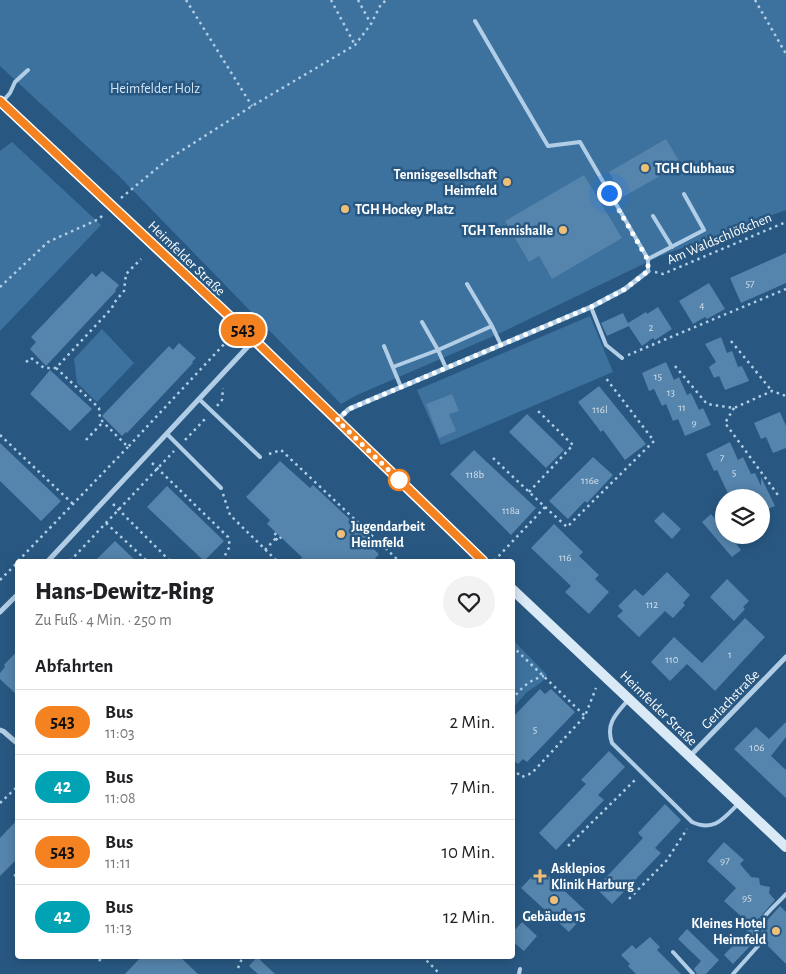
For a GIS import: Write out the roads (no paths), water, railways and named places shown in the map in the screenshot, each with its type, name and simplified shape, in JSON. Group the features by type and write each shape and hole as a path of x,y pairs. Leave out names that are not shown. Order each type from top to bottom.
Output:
{"street":[{"name":"Heimfelder Straße","path":"1,102 254,340 481,559"},
{"path":"337,420 349,409 591,307 625,289 648,271"},
{"path":"50,559 254,340"},
{"name":"Heimfelder Straße","path":"515,592 786,847"},
{"path":"0,612 15,597"},
{"name":"Gerlachstraße","path":"690,756 786,657"},
{"path":"0,730 15,741"}],"lane":[{"path":"474,22 548,146 580,142 648,260 648,271"},
{"path":"1,102 28,70"},
{"path":"648,260 704,230 684,194"},
{"path":"653,216 672,247"},
{"path":"467,284 492,326 500,345"},
{"path":"591,307 606,345 622,358"},
{"path":"422,322 446,368"},
{"path":"393,367 438,350 492,326"},
{"path":"384,346 401,387"},
{"path":"199,399 260,457"},
{"path":"167,434 221,488"},
{"path":"629,698 610,722 610,738 612,743 692,822 708,826 719,823 739,803"},
{"path":"733,974 758,946 755,937 757,926 786,894"},
{"path":"673,952 694,974"}],"place":[{"name":"TGH Clubhaus","path":"645,168"},
{"name":"Tennisgesellschaft Heimfeld","path":"507,182"},
{"name":"TGH Hockey Platz","path":"345,209"},
{"name":"TGH Tennishalle","path":"563,230"},
{"name":"Jugendarbeit Heimfeld","path":"341,534"},
{"name":"Asklepios Klinik Harburg","path":"540,876"},
{"name":"Gebäude 15","path":"554,900"},
{"name":"Kleines Hotel Heimfeld","path":"776,931"}],"park label":[{"name":"Heimfelder Holz","path":"155,88"}]}
